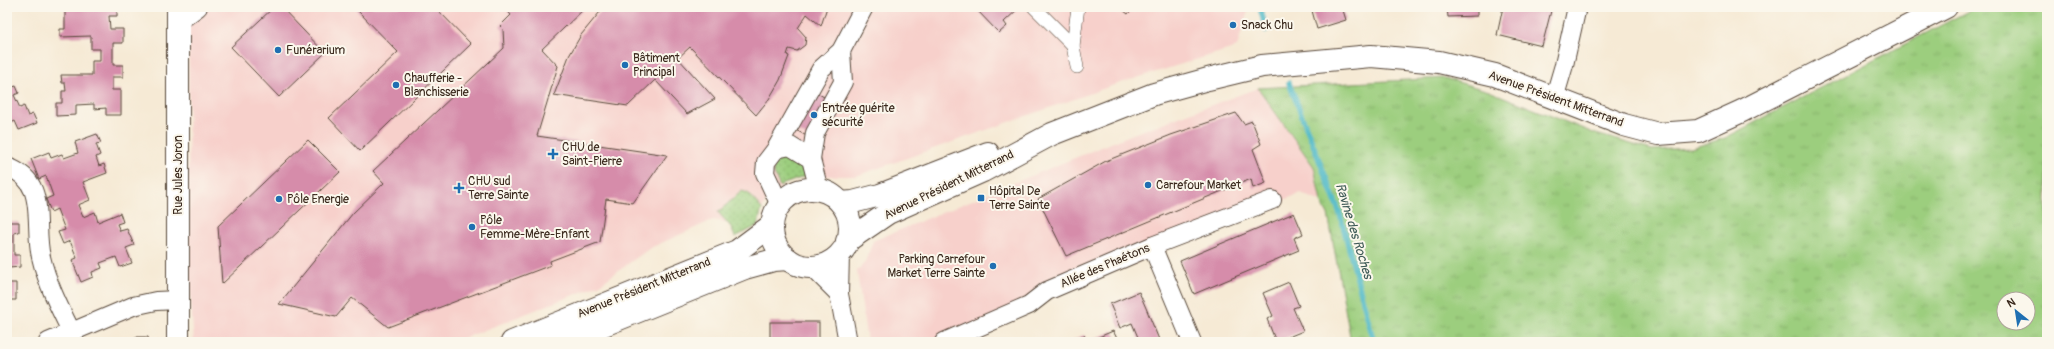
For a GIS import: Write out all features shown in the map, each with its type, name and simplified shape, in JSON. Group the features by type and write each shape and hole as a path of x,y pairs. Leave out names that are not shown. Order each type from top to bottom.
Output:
{"main road":[{"name":"Avenue Président Mitterrand","path":"844,247 888,213 983,171 1052,134 1154,94 1262,66 1371,56 1446,64 1495,75 1624,125 1658,134 1698,131 1749,108 1946,7"},
{"name":"Rue Jules Joron","path":"178,15 178,342"},
{"name":"Avenue Président Mitterrand","path":"840,203 853,202 880,195 1018,142 1052,134"},
{"path":"808,189 819,190 828,193 840,203 847,214 849,228 844,247 822,265 812,267 803,266 788,259 775,244 772,225 774,214 780,205 797,192 808,189"},
{"name":"Avenue Président Mitterrand","path":"512,342 737,251 772,225"},
{"name":"Avenue Président Mitterrand","path":"562,342 745,268 774,260 788,259"}],"street":[{"path":"178,15 198,7"},
{"path":"780,205 766,173 765,168 769,155 776,149 821,69 842,51 864,7"},
{"path":"1034,7 1073,46"},
{"path":"1077,67 1073,46 1078,7"},
{"path":"1554,99 1564,65 1577,7"},
{"path":"819,190 811,158 815,133 843,82 842,51"},
{"path":"776,149 790,146 811,158"},
{"path":"7,167 20,172 30,183 35,195 40,256 56,300 71,331"},
{"name":"Allée des Phaétons","path":"944,342 1029,305 1047,291 1152,246 1272,200"},
{"path":"1152,246 1192,342"},
{"path":"844,247 839,294 848,342"},
{"path":"812,267 839,294"},
{"path":"48,342 133,306 156,301 178,300"}],"shaded area":[{"name":"CHU de Saint-Pierre","path":"189,7 1249,7 1237,47 1114,85 856,176 803,176 784,184 767,199 758,217 756,227 713,220 650,248 599,285 454,342 194,342 188,264"},
{"path":"1258,88 1314,167 1321,202 1301,193 939,342 867,342 857,271 865,262 873,241 1133,134"}],"green space":[{"path":"1976,7 2047,7 2047,342 1351,342 1328,214 1321,202 1314,167 1258,88 1444,78 1489,91 1596,134 1652,150 1691,148 1725,138"},
{"path":"784,154 789,154 801,159 806,176 784,184 780,187 773,169"},
{"path":"742,191 748,193 762,209 757,226 735,237 731,227 718,212"}],"building":[{"path":"65,7 117,7 117,16 109,16 110,29 123,29 123,43 113,43 113,65 123,65 123,77 112,77 112,90 121,90 121,115 106,115 106,108 94,109 94,104 76,105 76,115 56,116 56,103 62,103 62,91 66,91 65,83 62,83 61,75 92,75 92,61 100,61 100,49 91,49 91,36 60,37 60,29 65,29"},
{"name":"Funérarium","path":"274,7 281,7 325,53 279,97 231,47"},
{"name":"Chaufferie - Blanchisserie","path":"358,7 435,7 471,44 360,151 329,118 398,52 356,9"},
{"name":"Pôle Femme-Mère-Enfant","path":"504,7 586,7 542,49 558,66 537,136 667,155 633,203 606,199 600,242 550,261 551,265 388,327 352,298 336,317 279,304 353,213 384,183 373,171 504,48 503,29 500,26 511,15"},
{"name":"Bâtiment Principal","path":"604,7 827,7 821,26 807,14 798,28 806,37 805,45 797,51 789,49 787,55 789,56 780,80 769,99 756,115 690,47 678,58 715,99 687,114 655,80 628,106 554,95 569,56 581,35"},
{"path":"974,7 1020,7 1004,22 1007,26 999,33"},
{"path":"1119,7 1134,7 1128,14"},
{"path":"1311,7 1342,7 1346,20 1317,29"},
{"path":"1447,7 1477,7 1477,16 1448,17"},
{"path":"1503,7 1552,7 1542,46 1497,35"},
{"path":"16,86 19,93 14,95 20,108 24,106 28,116 33,114 37,123 19,130 15,121 7,125 7,89"},
{"name":"Entrée guérite sécurité","path":"817,93 831,101 810,138 796,130"},
{"name":"Carrefour Market","path":"1236,113 1244,124 1252,121 1261,144 1253,149 1266,183 1253,188 1251,179 1066,256 1038,199 1106,161 1171,135"},
{"path":"97,134 101,143 96,144 100,155 96,157 99,166 104,164 107,173 83,182 90,200 78,205 83,217 95,212 98,222 120,213 123,222 117,224 120,231 127,229 134,245 126,248 132,263 120,267 116,257 100,263 102,268 92,272 93,277 81,282 72,260 77,258 70,241 63,244 58,232 65,230 57,209 51,212 46,199 53,196 46,176 39,179 31,159 49,152 51,158 62,154 64,158 78,153 75,142"},
{"name":"Pôle Energie","path":"308,140 340,172 222,284 218,226"},
{"path":"7,187 11,187 11,208 7,207"},
{"path":"1294,213 1303,234 1294,238 1299,250 1194,294 1180,261"},
{"path":"7,222 19,222 19,232 14,233 14,255 20,255 20,267 9,268 9,283 16,283 16,300 7,300"},
{"path":"1289,282 1299,306 1293,308 1303,331 1276,342 1267,319 1273,316 1263,293"},
{"path":"1139,292 1160,342 1140,342 1132,323 1120,328 1110,304"},
{"path":"770,322 819,322 819,342 770,342"},
{"path":"1113,331 1119,342 1087,342"},
{"path":"1084,335 1087,342 1069,342"},
{"path":"136,337 148,337 149,342 136,342"}],"waterway":[{"name":"Ravine des Roches","path":"1260,7 1266,30"},
{"name":"Ravine des Roches","path":"1289,83 1339,211 1374,342"}],"place":[{"name":"Snack Chu","path":"1233,25"},
{"name":"Funérarium","path":"278,50"},
{"name":"Bâtiment Principal","path":"625,65"},
{"name":"Chaufferie - Blanchisserie","path":"396,85"},
{"name":"Entrée guérite sécurité","path":"814,115"},
{"name":"CHU de Saint-Pierre","path":"553,154"},
{"name":"Carrefour Market","path":"1148,185"},
{"name":"CHU sud Terre Sainte","path":"459,188"},
{"name":"Hôpital De Terre Sainte","path":"981,198"},
{"name":"Pôle Energie","path":"279,199"},
{"name":"Pôle Femme-Mère-Enfant","path":"472,227"},
{"name":"Parking Carrefour Market Terre Sainte","path":"993,266"}]}
